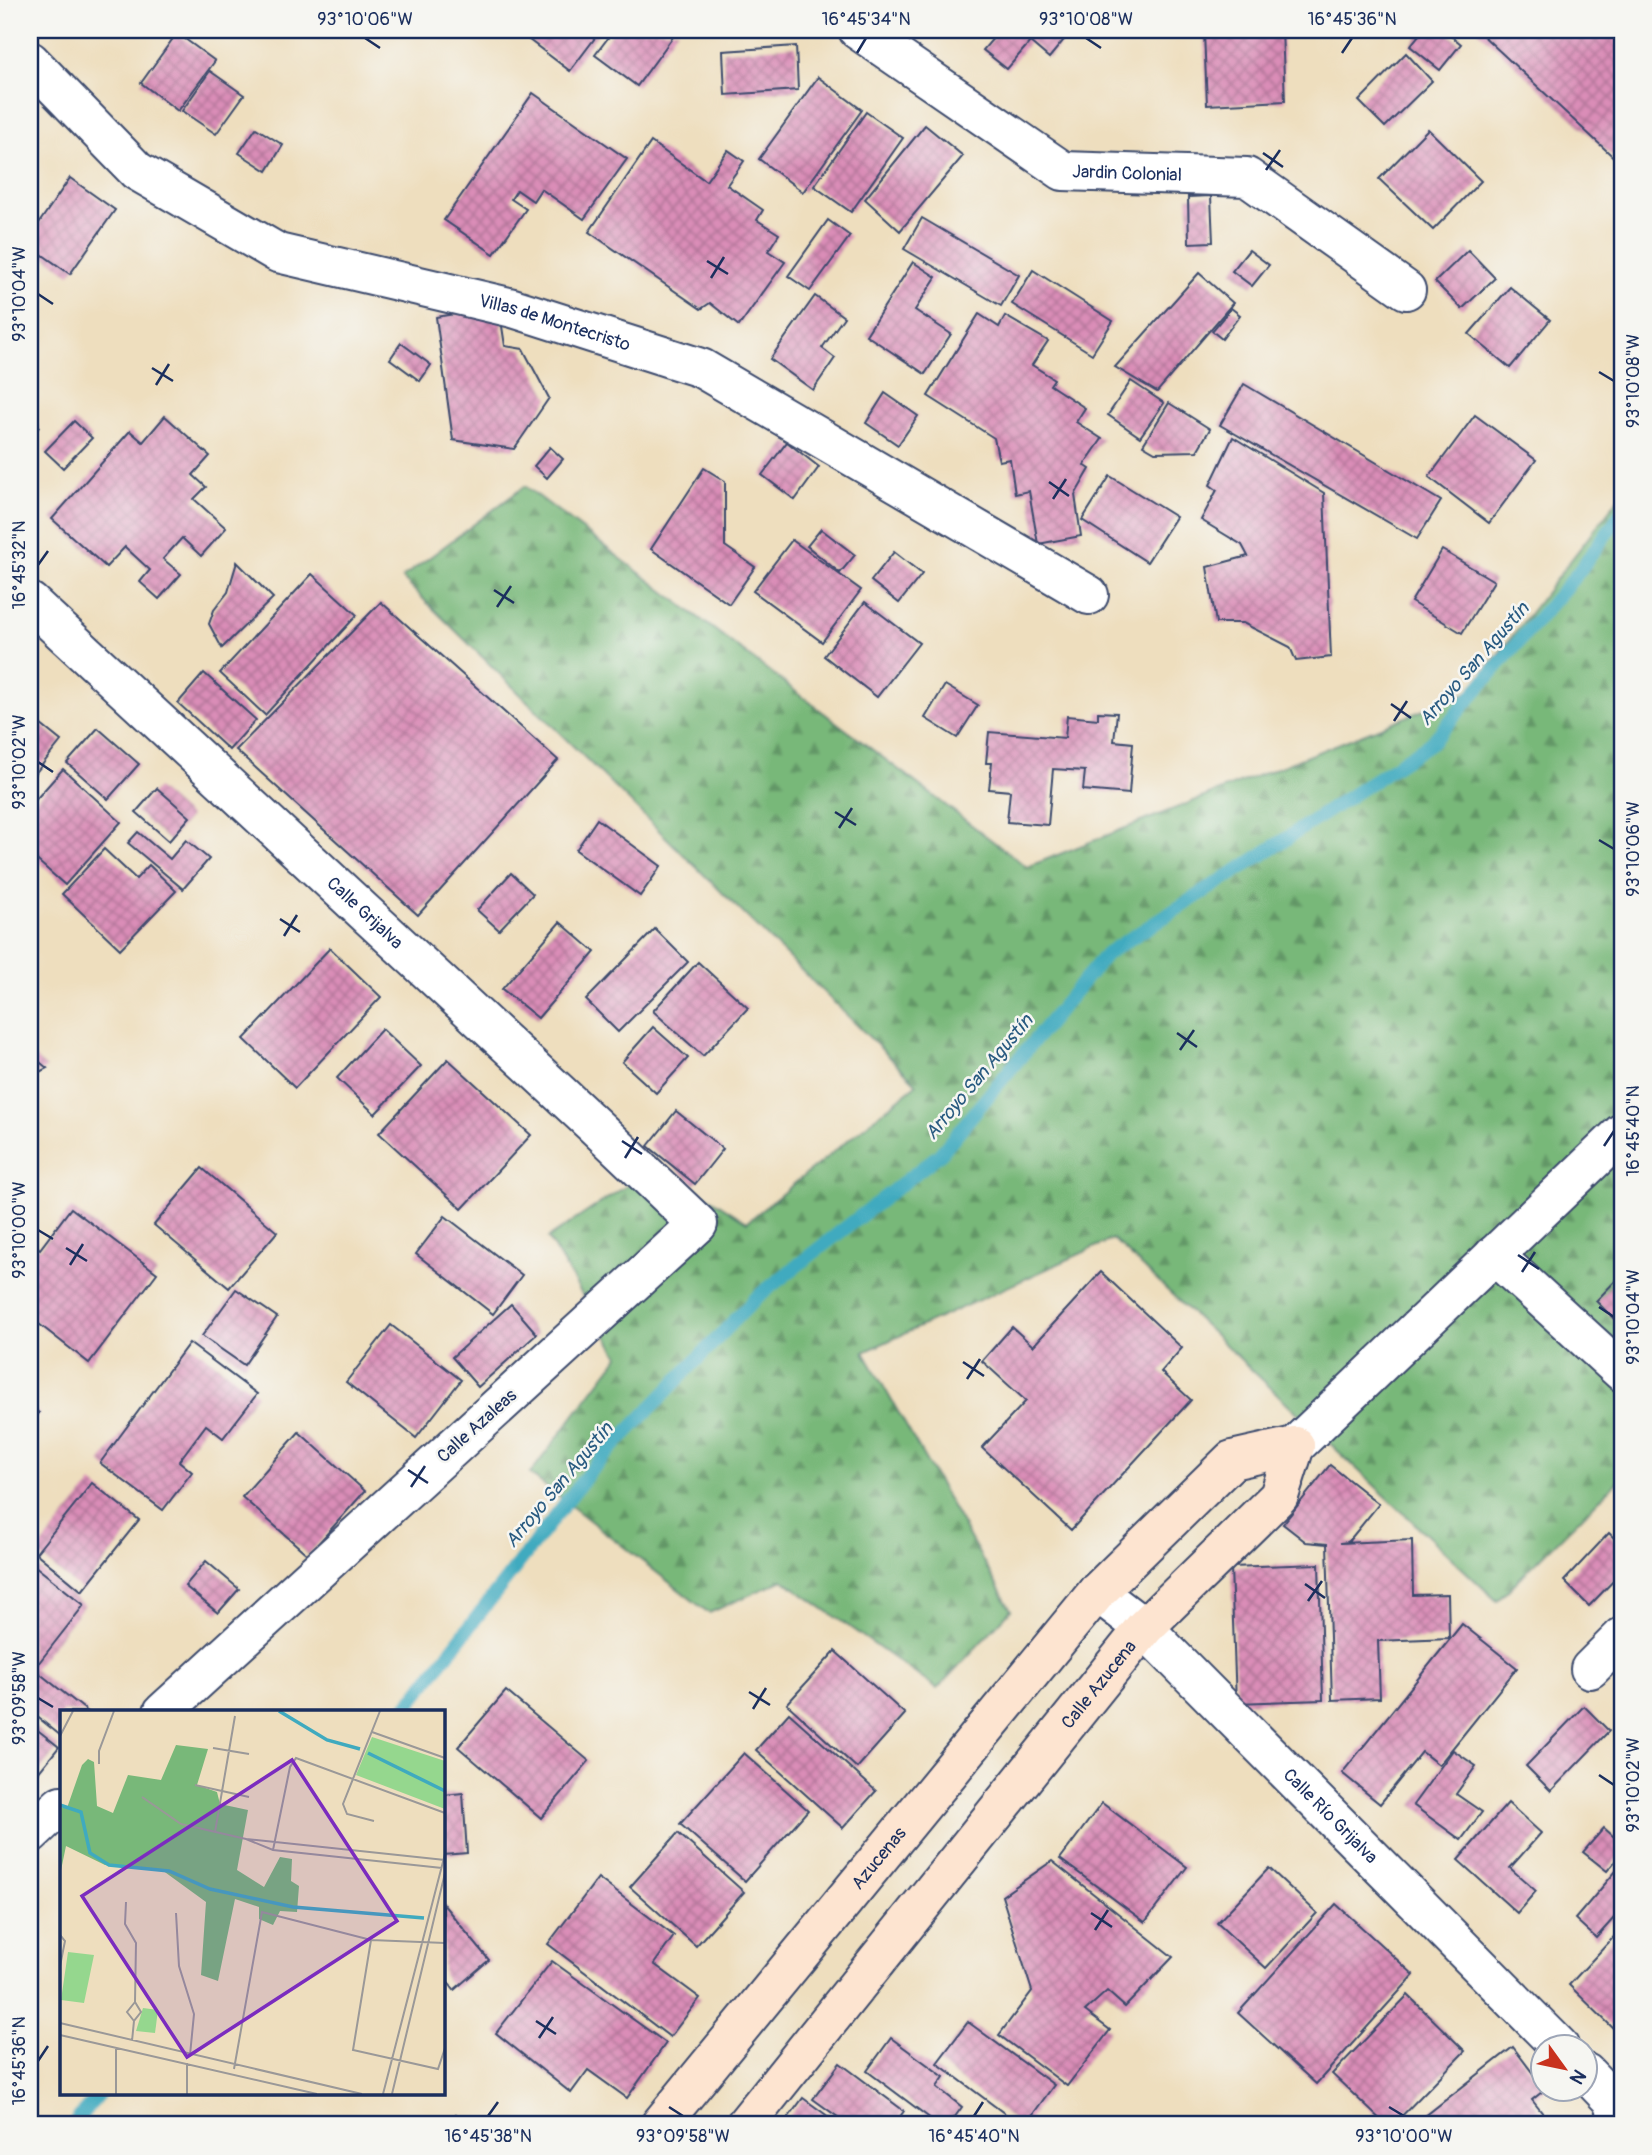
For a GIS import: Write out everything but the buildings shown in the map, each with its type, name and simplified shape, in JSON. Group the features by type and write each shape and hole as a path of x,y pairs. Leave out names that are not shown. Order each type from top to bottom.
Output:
{"street":[{"name":"Jardin Colonial","path":"858,30 1063,171 1247,177 1406,290"},
{"name":"Villas de Montecristo","path":"30,61 137,171 278,253 513,308 701,368 1089,595"},
{"name":"Calle Grijalva","path":"30,602 698,1224"},
{"path":"1097,1592 1232,1460 1295,1446 1622,1133"},
{"name":"Calle Azaleas","path":"165,1710 698,1224"},
{"path":"1494,1255 1622,1372"},
{"name":"Calle Azucena","path":"744,2125 1144,1628 1279,1496 1295,1446"},
{"name":"Calle Río Grijalva","path":"1097,1592 1144,1628 1545,2032"},
{"name":"Azucenas","path":"660,2125 1097,1592"},
{"path":"1590,1670 1622,1637"},
{"path":"30,1834 60,1806"},
{"path":"1600,2088 1611,2099 1622,2125"}],"green space":[{"path":"525,486 1027,867 1469,692 1622,494 1622,1477 1497,1601 1113,1239 864,1352 1011,1610 937,1689 783,1580 709,1613 530,1474 619,1356 548,1238 658,1165 747,1222 917,1084 402,578"}],"waterway":[{"name":"Arroyo San Agustín","path":"405,1710 591,1470 757,1297 940,1154 1106,954 1432,742 1577,574 1622,512"},
{"name":"Arroyo San Agustín","path":"73,2125 97,2096"}]}
